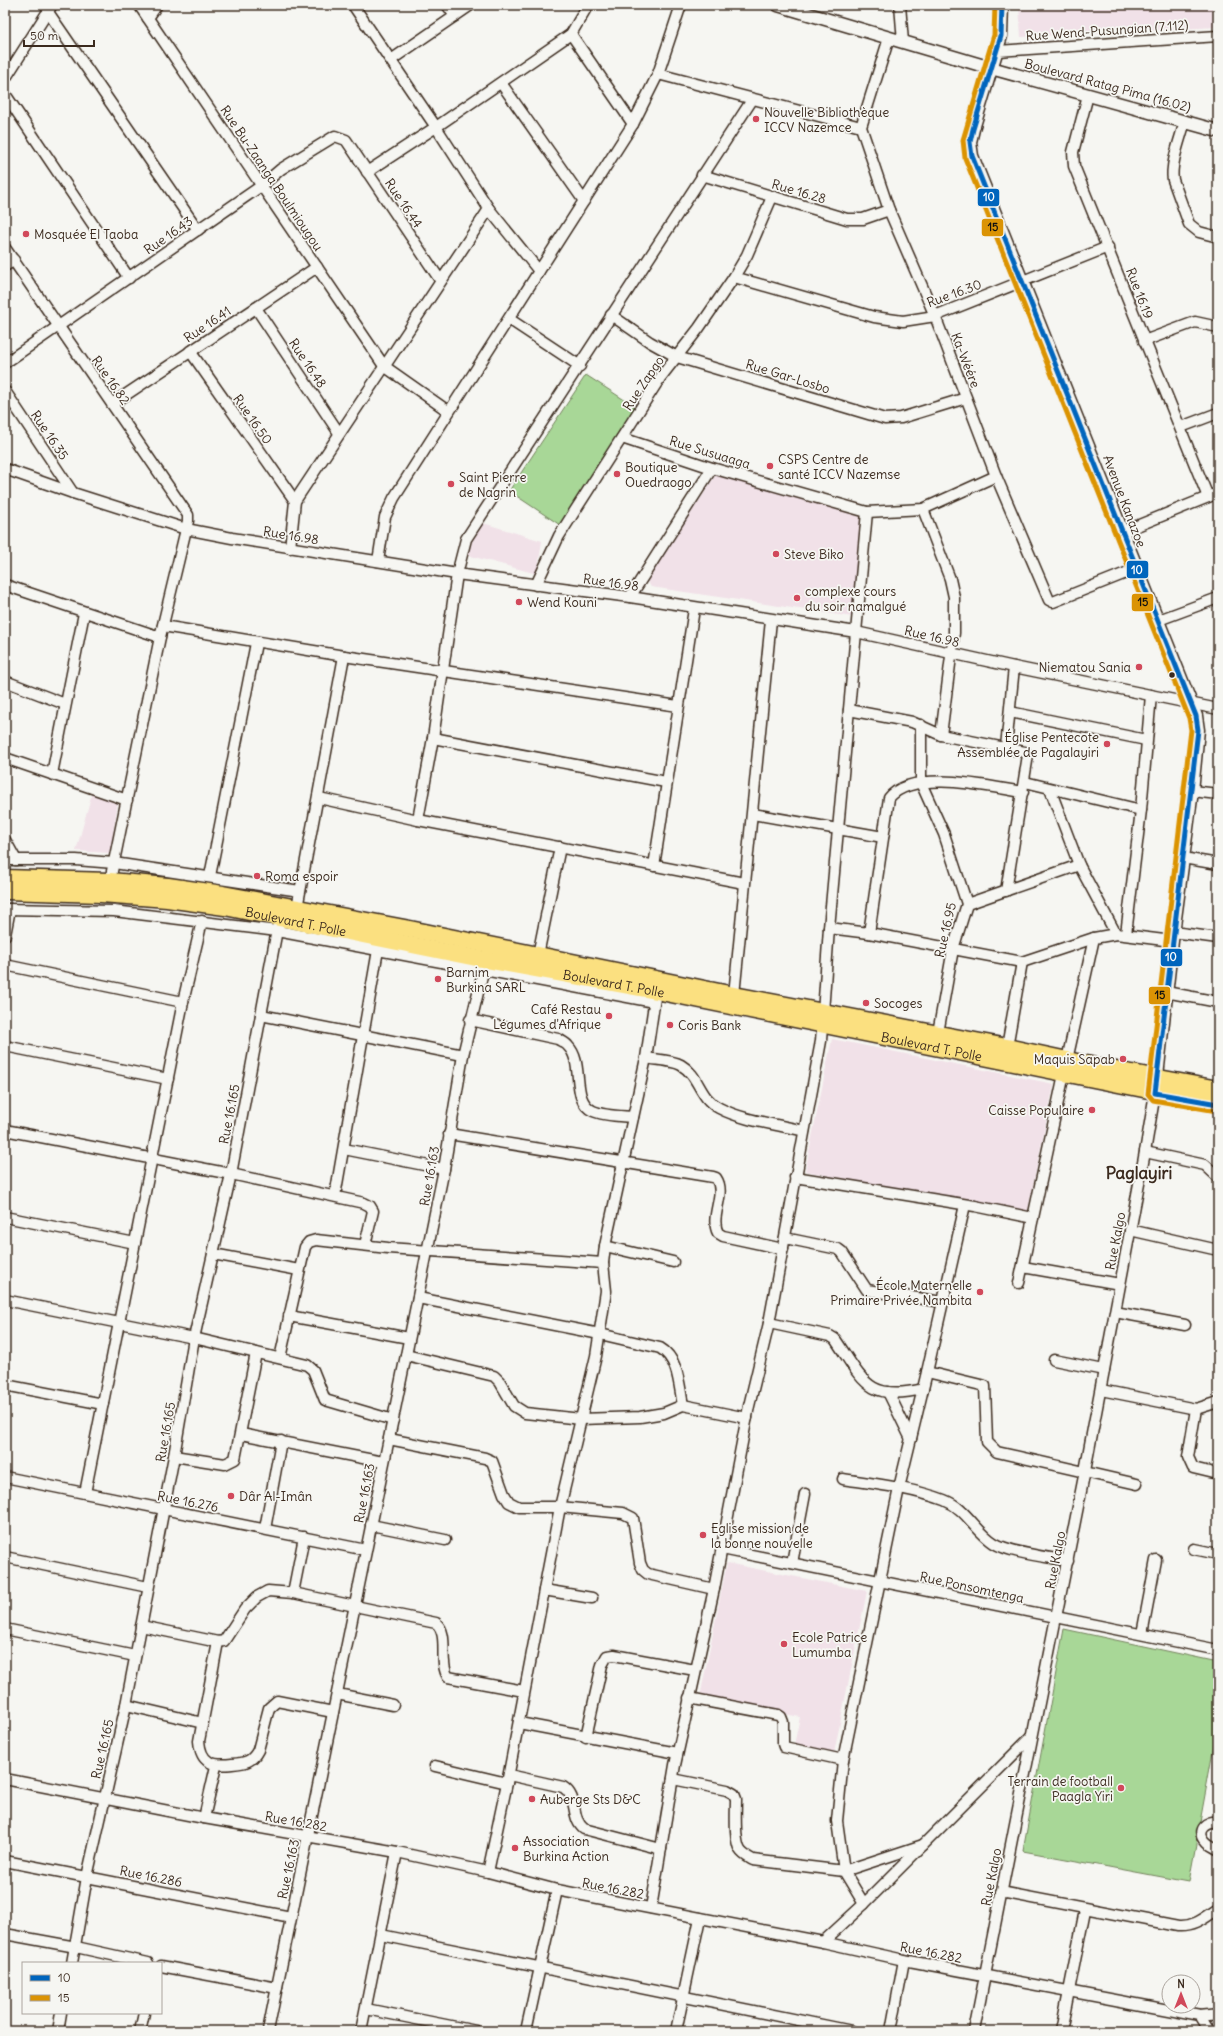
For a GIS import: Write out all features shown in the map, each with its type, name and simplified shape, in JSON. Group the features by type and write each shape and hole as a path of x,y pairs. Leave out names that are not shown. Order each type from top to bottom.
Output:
{"highway":[{"name":"Boulevard T. Polle","path":"5,878 110,881 168,886 284,915 486,958 655,997 938,1033 1007,1047 1066,1067"},
{"name":"Boulevard T. Polle","path":"5,891 101,894 167,899 284,915"},
{"name":"Boulevard T. Polle","path":"486,958 538,955 734,994 822,1018 1156,1085 1218,1104"},
{"name":"Boulevard T. Polle","path":"1156,1085 1218,1089"}],"street":[{"name":"Rue Bu-Zaanga Boulmiougou","path":"139,5 384,366"},
{"path":"148,18 157,5"},
{"path":"353,5 436,127 489,209 539,270"},
{"path":"447,5 455,16"},
{"path":"391,60 471,5"},
{"path":"367,172 436,127 571,34 588,5"},
{"path":"378,561 385,517 394,498 633,124 658,74 680,5"},
{"name":"Boulevard Ratag Pima (16.02)","path":"778,5 991,68 1218,130"},
{"path":"900,5 902,42"},
{"name":"Avenue Kanazoe","path":"1002,5 1002,36 973,129 970,149 976,170 1122,532 1156,621 1191,703 1198,730 1184,858 1172,937 1156,1085"},
{"path":"5,79 50,9 198,230"},
{"path":"571,34 633,124"},
{"name":"Rue Wend-Pusungian (7.112)","path":"998,51 1218,36"},
{"path":"658,74 752,100 861,127 889,38"},
{"path":"501,83 584,201"},
{"path":"5,94 129,278"},
{"name":"Rue 16.19","path":"1088,95 1073,159 1144,341 1181,427 1208,497"},
{"path":"418,820 444,672 457,574 469,534 580,366 611,315 752,100"},
{"path":"1185,121 1173,166 1173,180 1189,224 1199,232 1218,237"},
{"name":"Ka-Wéére","path":"861,127 889,210 935,316 1023,544 1050,602 1136,569"},
{"name":"Rue 16.43","path":"5,363 261,186 281,169 335,136 346,140"},
{"name":"Rue 16.44","path":"346,140 440,280"},
{"name":"Rue 16.28","path":"702,175 855,220 863,219 889,210"},
{"name":"Rue Zapgo","path":"536,585 559,536 660,378 699,328 734,277 750,248 772,196"},
{"path":"290,548 295,501 440,280 489,209"},
{"name":"Rue 16.30","path":"734,277 874,318 902,321 935,316 1108,247"},
{"name":"Rue 16.82","path":"5,248 9,263 59,326 188,515 160,637 110,881"},
{"name":"Rue 16.41","path":"112,404 317,267"},
{"name":"Rue 16.48","path":"256,308 339,433"},
{"name":"Rue Gar-Losbo","path":"611,315 650,342 677,357 885,419 894,420 966,398"},
{"path":"509,319 580,366"},
{"path":"1144,341 1195,322 1218,327"},
{"name":"Rue 16.50","path":"190,352 295,501"},
{"path":"384,366 448,412"},
{"name":"Rue 16.35","path":"5,391 73,493"},
{"path":"1181,427 1218,413"},
{"name":"Rue Susuaaga","path":"622,438 712,468 867,512 923,509 996,476"},
{"path":"630,597 712,468"},
{"name":"Rue 16.98","path":"5,469 73,493 186,529 290,548 457,574 630,597 694,609 856,632 950,654 1218,709"},
{"path":"1122,532 1218,493"},
{"path":"923,509 950,579 954,597 954,633 950,654 941,735"},
{"path":"651,1908 677,1753 714,1589 747,1418 769,1323 819,1053 848,710 867,512"},
{"path":"5,585 84,613 160,637"},
{"path":"1156,621 1218,598"},
{"path":"654,866 694,609"},
{"path":"52,774 84,613"},
{"path":"734,994 771,620"},
{"path":"163,626 256,643 678,706"},
{"path":"210,876 256,643"},
{"name":"Rue 16.165","path":"72,1962 87,1877 126,1705 174,1456 194,1338 231,1174 262,1015 284,915 300,891 344,656"},
{"path":"1006,747 1014,667"},
{"path":"5,681 65,704"},
{"path":"1121,934 1141,810 1151,695"},
{"path":"848,710 921,725 941,735 1006,747 1025,752 1028,755 1006,891"},
{"path":"1010,712 1146,740"},
{"path":"921,725 921,783"},
{"path":"433,738 666,782"},
{"path":"5,758 127,800"},
{"path":"869,934 889,798 899,791 921,783 952,782 1050,789 1141,810"},
{"name":"Rue 16.95","path":"921,783 944,834 967,904 953,949 938,1033"},
{"path":"1050,789 1079,865 1121,934"},
{"path":"1192,791 1218,794"},
{"path":"318,798 418,820 744,882"},
{"path":"753,814 883,837"},
{"path":"5,840 16,860"},
{"path":"538,955 560,847"},
{"path":"1184,858 1218,864"},
{"path":"5,860 76,860 114,863 210,876 300,891"},
{"path":"967,904 1079,865"},
{"path":"5,935 8,909 114,911 202,921 284,915 378,950 486,958"},
{"path":"85,1493 183,1002 202,921"},
{"path":"829,928 1022,962 1094,938 1121,934 1218,938"},
{"path":"1020,1283 1094,938"},
{"path":"335,1196 378,950"},
{"name":"Rue 16.163","path":"268,2031 383,1462 428,1251 470,1020 486,958"},
{"path":"1007,1047 1022,962"},
{"path":"5,965 183,1002"},
{"path":"1166,992 1218,1002"},
{"path":"488,1872 508,1779 560,1507 600,1334 606,1291 603,1263 605,1246 646,1058 655,997"},
{"path":"262,1015 463,1055"},
{"path":"470,1020 558,1039 568,1046 574,1055 582,1099 587,1106 593,1111 633,1117"},
{"path":"5,1046 168,1079"},
{"path":"646,1058 680,1064 695,1077 700,1091 709,1102 719,1108 750,1118 804,1131"},
{"name":"Rue Kalgo","path":"974,2031 1101,1390 1156,1085"},
{"path":"5,1130 231,1174 364,1203 370,1206 372,1211 365,1245"},
{"path":"449,1134 716,1178 720,1186 715,1224 718,1233 723,1236 783,1249"},
{"path":"344,1149 444,1169"},
{"path":"1145,1152 1205,1165 1218,1177"},
{"path":"795,1177 965,1205 1033,1218"},
{"path":"864,1904 844,1871 837,1821 843,1760 899,1488 965,1205"},
{"path":"5,1217 135,1243"},
{"path":"1130,1230 1218,1250"},
{"path":"785,1238 838,1249 842,1252 867,1290 942,1302"},
{"path":"280,1358 299,1270 305,1247 309,1242 316,1240 428,1251 603,1263"},
{"path":"605,1246 673,1262"},
{"path":"213,1254 299,1270"},
{"path":"1023,1267 1120,1284"},
{"path":"418,1298 600,1334 660,1348 668,1353 673,1360 684,1405"},
{"path":"5,1300 194,1338 280,1358 310,1367 325,1400 393,1420"},
{"path":"1115,1312 1185,1325"},
{"path":"290,1316 410,1338"},
{"path":"769,1323 830,1336 835,1339 859,1376 870,1386 888,1392 900,1393 923,1389"},
{"path":"174,1456 220,1464 231,1463 235,1459 256,1353"},
{"path":"406,1355 494,1376 500,1382 514,1406 525,1413 581,1419 645,1417 684,1405 747,1418"},
{"path":"1054,1360 1104,1370"},
{"path":"927,1372 985,1386 987,1442 997,1452 1137,1484"},
{"path":"5,1385 103,1404"},
{"path":"1101,1390 1196,1409 1218,1402"},
{"path":"888,1392 911,1439"},
{"path":"1196,1409 1188,1457 1189,1463 1193,1468 1218,1474"},
{"path":"241,1434 383,1462"},
{"path":"389,1439 485,1458 492,1461 504,1494 509,1502 519,1506 560,1507 629,1515 633,1518 640,1563 643,1570 648,1574 714,1589"},
{"path":"265,1529 281,1441"},
{"name":"Rue 16.276","path":"5,1477 366,1550"},
{"path":"843,1479 899,1488 944,1500 958,1507 994,1543 1017,1550 1068,1561"},
{"path":"792,1563 805,1494"},
{"path":"371,1525 445,1540"},
{"path":"293,1592 304,1537"},
{"name":"Rue Ponsomtenga","path":"722,1549 1218,1650"},
{"path":"1194,1549 1218,1554"},
{"path":"5,1557 148,1586"},
{"path":"1142,1634 1156,1560"},
{"path":"544,1590 592,1598"},
{"path":"141,1626 218,1642 224,1641 245,1609 257,1596 268,1591 293,1592 436,1623 442,1631 444,1668 448,1676 524,1692"},
{"path":"5,1629 135,1656"},
{"path":"218,1642 199,1742 200,1753 205,1759 216,1766 244,1763 250,1761 255,1756 269,1708 277,1701 333,1712"},
{"path":"586,1737 602,1665 607,1656 695,1670"},
{"path":"337,1694 393,1705"},
{"path":"689,1698 781,1716 784,1722 784,1747 843,1760"},
{"path":"126,1705 203,1723"},
{"path":"518,1723 677,1753"},
{"path":"823,1942 864,1904 1033,1736"},
{"path":"204,1818 216,1766"},
{"path":"435,1766 564,1787 572,1796 577,1820 584,1829 661,1849"},
{"name":"Rue 16.282","path":"5,1779 204,1818 397,1852 488,1872 557,1890 1069,1992 1200,2016 1218,2014"},
{"path":"673,1779 727,1790 734,1794 736,1799 737,1841 739,1850 753,1860 844,1871 923,1845"},
{"path":"1218,1822 1207,1822 1201,1832 1205,1841 1218,1850"},
{"path":"361,2031 397,1852"},
{"name":"Rue 16.286","path":"5,1861 291,1917"},
{"path":"526,2031 557,1890"},
{"path":"1001,1892 1165,1925 1189,1926 1197,1924 1218,1909"},
{"path":"1061,2031 1085,1910"},
{"path":"676,2031 700,1918"},
{"path":"5,1934 76,1947 144,1962"},
{"path":"381,1935 852,2031"},
{"path":"891,2031 904,1960"},
{"path":"162,1966 277,1988"},
{"path":"366,2009 476,2031"},
{"path":"58,2031 61,2014"},
{"path":"140,2031 144,2014"},
{"path":"1200,2016 1209,2031"}],"shaded area":[{"path":"1019,5 1218,5 1218,27 1021,37"},
{"path":"715,476 724,476 861,515 853,617 651,587 647,581"},
{"path":"480,522 542,541 537,574 467,555"},
{"path":"92,793 118,802 110,853 76,851"},
{"path":"832,1039 1054,1084 1027,1215 805,1171"},
{"name":"Ecole Patrice Lumumba","path":"727,1563 867,1591 834,1753 794,1745 800,1717 700,1697"}],"green space":[{"path":"586,375 640,410 563,527 509,491"},
{"name":"Terrain de football Paagla Yiri","path":"1064,1629 1218,1662 1218,1724 1189,1882 1023,1851"}],"transit line":[{"name":"15","path":"995,5 994,35 963,140 965,158 1189,718 1191,730 1148,1094 1153,1100 1217,1111"},
{"name":"10","path":"1002,5 1001,36 973,129 970,142 972,156 1196,716 1198,730 1155,1093 1218,1104"}],"place":[{"name":"Nouvelle Bibliothèque ICCV Nazemce","path":"756,119"},
{"name":"Mosquée El Taoba","path":"26,234"},
{"name":"CSPS Centre de santé ICCV Nazemse","path":"770,466"},
{"name":"Boutique Ouedraogo","path":"617,474"},
{"name":"Saint Pierre de Nagrin","path":"451,484"},
{"name":"Steve Biko","path":"776,554"},
{"name":"complexe cours du soir namalgué","path":"797,598"},
{"name":"Wend Kouni","path":"519,602"},
{"name":"Niematou Sania","path":"1139,667"},
{"name":"Église Pentecote Assemblée de Pagalayiri","path":"1107,744"},
{"name":"Roma espoir","path":"257,876"},
{"name":"Barnim Burkina SARL","path":"438,979"},
{"name":"Socoges","path":"866,1003"},
{"name":"Café Restau Légumes d'Afrique","path":"609,1016"},
{"name":"Coris Bank","path":"670,1025"},
{"name":"Maquis Sapab","path":"1123,1059"},
{"name":"Caisse Populaire","path":"1092,1110"},
{"name":"École Maternelle Primaire Privée Nambita","path":"980,1292"},
{"name":"Dâr Al-Imân","path":"231,1496"},
{"name":"Eglise mission de la bonne nouvelle","path":"703,1535"},
{"name":"Ecole Patrice Lumumba","path":"784,1644"},
{"name":"Terrain de football Paagla Yiri","path":"1121,1788"},
{"name":"Auberge Sts D&C","path":"532,1799"},
{"name":"Association Burkina Action","path":"515,1848"}],"district":[{"name":"Paglayiri","path":"1139,1173"}]}
